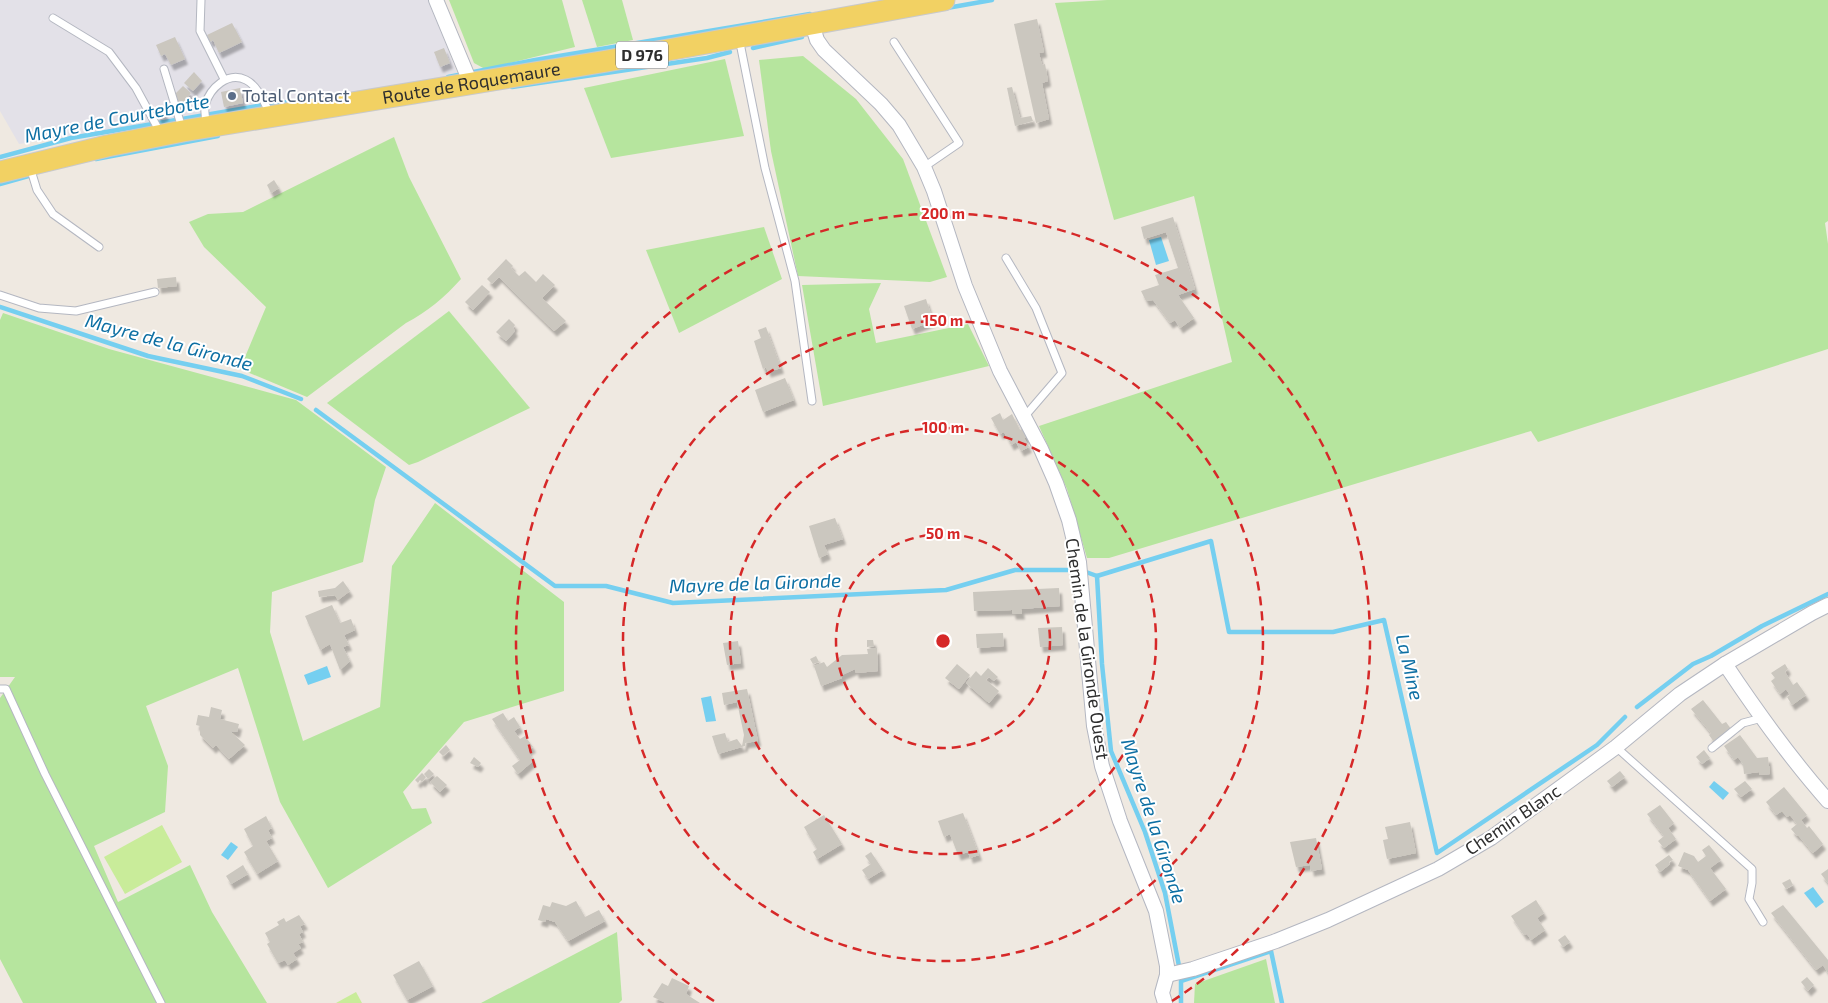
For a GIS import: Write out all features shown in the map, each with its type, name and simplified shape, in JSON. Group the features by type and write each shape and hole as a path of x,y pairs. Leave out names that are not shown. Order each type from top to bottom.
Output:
{"main road":[{"name":"Route de Roquemaure","path":"0,172 183,131 739,38 944,0"}],"street":[{"path":"436,0 471,84"},
{"name":"Chemin de la Gironde Ouest","path":"812,24 817,40 824,50 881,104 899,125 924,167 934,191 965,286 1000,371 1056,483 1069,520 1079,562 1094,726 1102,766 1120,821 1145,879 1156,911 1167,975 1164,998"},
{"name":"Chemin Blanc","path":"1167,975 1193,969 1276,941 1328,920 1438,870 1491,838 1616,747 1680,694 1725,664 1812,613 1828,606"},
{"path":"1725,664 1794,762 1828,801"},
{"path":"1152,1003 1164,998"}],"lane":[{"path":"201,0 200,31 224,79"},
{"path":"54,18 109,52 136,88 162,135"},
{"path":"739,38 765,168 795,281 812,401"},
{"path":"894,42 959,143 924,167"},
{"path":"164,69 183,131"},
{"path":"207,127 205,106 214,89 224,79 238,77 247,80 258,91 271,117"},
{"path":"29,164 37,190 53,214 98,247"},
{"path":"1006,258 1036,308 1062,374 1024,416"},
{"path":"0,295 39,308 76,311 154,292"},
{"path":"0,689 6,689 45,774 161,1003"},
{"path":"1712,748 1743,723 1762,718"},
{"path":"1616,747 1752,869 1749,900 1763,922"}],"shaded area":[{"path":"0,0 429,0 459,78 19,144 0,111"}],"green space":[{"path":"449,0 562,0 575,47 485,69 474,63"},
{"path":"582,0 622,0 633,40 597,47"},
{"path":"1107,0 1828,0 1828,221 1825,223 1828,244 1828,349 1538,442 1531,431 1109,558 1087,558 1067,489 1039,426 1232,362 1194,196 1114,220 1055,3"},
{"path":"803,56 856,99 903,159 947,277 930,282 798,276 771,151 759,60"},
{"path":"725,59 744,136 611,158 584,88"},
{"path":"394,137 409,177 461,279 428,309 406,323 307,397 240,369 266,307 204,247 189,222 208,214 243,212"},
{"path":"764,227 782,279 679,333 646,250"},
{"path":"881,283 869,309 876,343 968,324 989,366 823,406 802,285"},
{"path":"449,311 530,408 409,465 327,403"},
{"path":"3,313 109,349 296,400 386,467 375,500 363,562 272,592 270,632 303,741 380,707 392,566 435,503 564,602 564,691 464,722 403,792 412,809 426,808 432,823 328,888 280,802 238,668 146,706 168,766 165,812 94,846 118,902 190,865 212,912 267,1003 23,1003 0,959 0,698 15,677 0,677 0,320"},
{"path":"162,825 182,862 125,894 104,857"},
{"path":"617,932 622,1000 619,1003 481,1003"},
{"path":"1266,959 1275,1003 1194,1003 1195,984"},
{"path":"356,992 362,1003 336,1003"}],"water":[{"path":"1161,237 1169,261 1156,265 1149,240"},
{"path":"327,666 331,677 308,685 304,675"},
{"path":"711,696 716,721 706,722 701,698"},
{"path":"1714,781 1729,793 1723,800 1709,787"},
{"path":"231,842 238,847 228,860 221,855"},
{"path":"1813,887 1824,902 1816,908 1804,893"}],"building":[{"path":"1037,19 1044,52 1039,53 1042,65 1045,64 1048,81 1042,83 1049,119 1036,123 1014,24"},
{"path":"232,23 242,42 219,53 213,40 210,42 207,35"},
{"path":"175,37 185,59 171,65 165,54 161,56 156,45"},
{"path":"444,48 450,63 440,67 434,52"},
{"path":"194,72 202,81 193,91 184,83"},
{"path":"183,86 191,93 182,104 173,96"},
{"path":"1012,87 1020,118 1031,116 1033,121 1015,126 1007,88"},
{"path":"240,88 243,103 224,107 221,92"},
{"path":"161,105 166,115 159,119 154,108"},
{"path":"274,180 279,188 271,193 267,185"},
{"path":"1173,217 1195,289 1178,295 1194,318 1180,328 1175,320 1170,323 1153,300 1146,301 1141,291 1159,285 1155,275 1178,268 1166,232 1144,239 1141,227"},
{"path":"506,259 519,276 525,271 536,282 543,274 555,285 542,298 566,321 554,331 499,277 492,284 487,279"},
{"path":"176,277 177,286 158,288 157,279"},
{"path":"482,285 490,292 473,310 465,302"},
{"path":"926,299 933,321 912,329 904,306"},
{"path":"509,319 515,325 513,328 515,331 506,341 496,332"},
{"path":"766,327 781,368 768,372 766,367 763,369 754,341 761,338 758,330"},
{"path":"785,378 794,400 763,412 755,390"},
{"path":"1000,413 1003,420 1012,414 1020,430 1024,428 1028,436 1024,438 1029,447 1021,451 1016,442 1011,445 1004,432 1000,434 991,418"},
{"path":"835,518 843,539 824,545 828,554 819,558 809,526"},
{"path":"343,581 350,591 338,600 335,595 319,597 318,591 335,588"},
{"path":"1059,588 1060,606 1021,609 1022,614 1013,614 1012,610 974,611 973,592"},
{"path":"332,605 340,623 351,619 355,630 344,635 349,645 343,647 350,661 340,670 330,644 320,650 305,616"},
{"path":"1062,627 1063,645 1040,647 1038,628"},
{"path":"1003,633 1004,646 977,648 976,634"},
{"path":"867,640 873,640 874,646 867,647"},
{"path":"738,641 741,663 727,665 723,643"},
{"path":"877,648 878,671 856,673 855,669 842,675 842,678 821,686 814,666 824,662 827,667 842,655 868,654 867,649"},
{"path":"816,656 819,662 813,664 810,659"},
{"path":"957,664 970,675 959,689 945,678"},
{"path":"1785,664 1788,669 1785,672 1793,685 1797,682 1806,695 1792,705 1787,697 1790,695 1786,689 1780,694 1771,681 1775,678 1771,673"},
{"path":"988,668 998,677 994,681 989,677 986,680 999,691 989,703 966,683 976,671 981,676"},
{"path":"747,689 758,741 745,743 745,746 718,754 712,736 725,733 728,742 737,739 742,746 744,735 737,702 724,705 722,693"},
{"path":"1703,700 1722,724 1726,722 1731,729 1714,742 1709,735 1711,733 1691,709"},
{"path":"211,707 222,710 220,719 239,724 237,732 230,731 245,745 229,759 216,745 213,748 200,735 200,726 196,725 198,715 209,717"},
{"path":"503,713 508,721 514,717 520,727 514,731 520,739 525,736 533,747 528,750 533,761 518,774 512,766 520,760 492,719"},
{"path":"1740,735 1757,758 1768,757 1770,774 1759,775 1759,772 1744,774 1743,764 1738,757 1734,760 1724,746"},
{"path":"446,745 450,750 443,756 439,752"},
{"path":"1704,750 1710,758 1702,764 1696,757"},
{"path":"474,757 481,763 478,767 470,763"},
{"path":"429,769 434,774 428,779 424,774"},
{"path":"1620,771 1625,777 1612,787 1607,781"},
{"path":"422,773 426,777 422,782 420,780 418,783 415,780"},
{"path":"437,776 447,785 440,792 430,782"},
{"path":"1745,781 1752,789 1741,797 1734,789"},
{"path":"1784,787 1807,815 1801,820 1807,828 1809,826 1823,844 1813,853 1791,829 1797,824 1790,815 1787,817 1782,811 1776,815 1766,802"},
{"path":"1660,805 1674,823 1668,828 1676,839 1664,848 1658,841 1664,836 1647,814"},
{"path":"963,813 979,855 970,858 968,852 958,855 950,834 944,837 938,821"},
{"path":"824,815 842,844 817,859 813,852 817,849 804,827"},
{"path":"266,816 272,828 268,830 272,838 266,841 278,861 257,874 244,852 253,846 244,829"},
{"path":"1410,822 1416,853 1387,859 1383,840 1388,839 1385,827"},
{"path":"1316,838 1322,869 1311,871 1310,865 1296,867 1290,842"},
{"path":"1709,845 1721,860 1710,868 1726,889 1710,901 1688,870 1678,866 1684,852 1694,856 1698,862 1706,856 1702,850"},
{"path":"871,852 883,870 868,879 862,870 871,864 865,856"},
{"path":"1669,855 1673,860 1660,872 1655,865"},
{"path":"243,865 248,874 231,884 226,876"},
{"path":"1828,869 1828,883 1821,874"},
{"path":"1790,879 1793,885 1786,889 1782,883"},
{"path":"1536,900 1544,913 1537,918 1545,930 1531,940 1527,934 1524,935 1511,916"},
{"path":"576,901 585,917 599,910 605,921 568,941 555,922 546,919 545,922 538,920 543,905 550,907 552,902 566,906"},
{"path":"1783,905 1828,960 1828,973 1823,965 1816,970 1771,913"},
{"path":"299,915 305,924 300,926 303,932 299,934 303,942 298,944 301,948 293,953 297,959 288,965 285,960 278,963 267,944 270,942 265,933 279,925 277,922 284,918 286,922"},
{"path":"1565,935 1570,942 1563,947 1558,940"},
{"path":"419,961 433,986 407,1000 393,975"},
{"path":"1807,977 1814,985 1808,991 1801,982"},
{"path":"672,978 689,986 686,994 700,1003 666,1003 653,997 662,983 668,986"}],"waterway":[{"path":"947,8 992,0"},
{"path":"448,77 535,60 810,14"},
{"path":"753,48 802,37"},
{"path":"512,87 707,58 730,52"},
{"name":"Mayre de Courtebotte","path":"0,157 71,138 257,106 312,99"},
{"path":"96,159 218,136"},
{"path":"0,184 32,175"},
{"name":"Mayre de la Gironde","path":"0,307 148,356 242,376 301,399"},
{"name":"Mayre de la Gironde","path":"316,410 555,586 606,586 673,603 946,590 1015,570 1070,570"},
{"name":"La Mine","path":"1097,576 1211,541 1229,632 1333,632 1384,620 1437,853 1597,745 1625,717"},
{"name":"Mayre de la Gironde","path":"1086,572 1097,576"},
{"name":"Mayre de la Gironde","path":"1097,576 1102,664 1111,751 1145,832 1165,893 1179,966"},
{"name":"La Mine","path":"1637,707 1693,664 1711,656 1762,626 1828,594"},
{"path":"1181,1003 1181,981 1271,951 1282,1003"}],"place":[{"name":"Total Contact","path":"232,96"}]}
